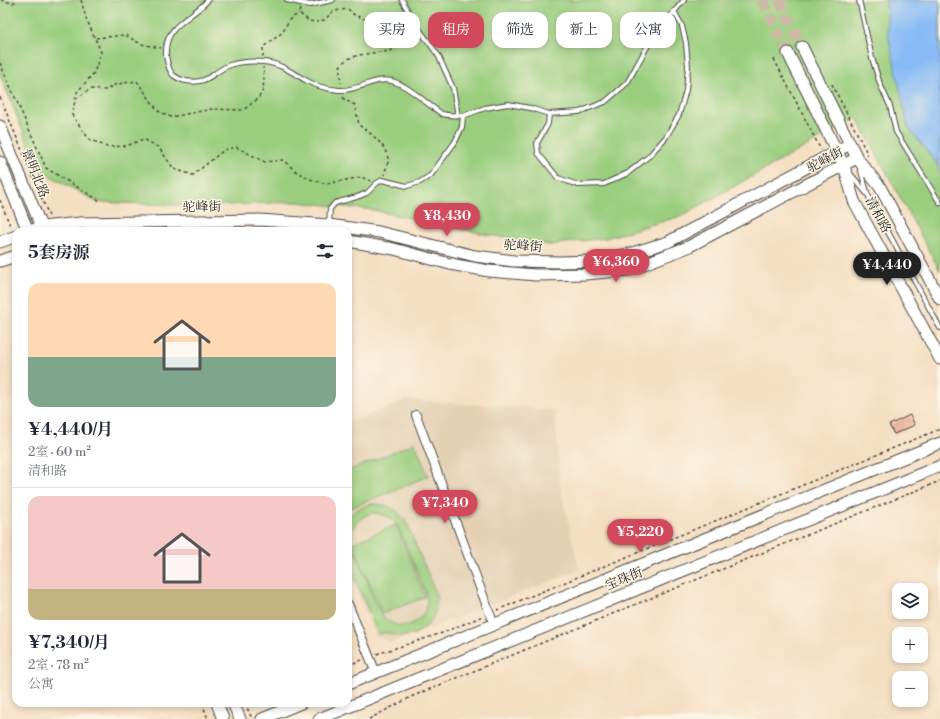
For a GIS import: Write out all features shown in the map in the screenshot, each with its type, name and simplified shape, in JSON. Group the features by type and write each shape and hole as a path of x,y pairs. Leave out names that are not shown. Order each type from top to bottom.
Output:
{"main road":[{"name":"清和路","path":"802,47 857,158 880,187 940,299"},
{"name":"清和路","path":"788,53 844,166 854,201 940,359"},
{"name":"景明北路","path":"0,126 46,227"},
{"name":"驼峰街","path":"352,228 379,232 476,256 514,261 591,261 629,254 668,242 850,144"},
{"name":"驼峰街","path":"352,242 394,249 450,264 489,271 536,275 586,274 628,270 688,247 857,158"},
{"path":"0,162 26,227"},
{"name":"驼峰街","path":"53,227 80,223 260,220 343,227"},
{"path":"0,242 12,237"},
{"path":"0,261 12,257"},
{"name":"宝珠街","path":"352,682 940,443"},
{"name":"宝珠街","path":"352,706 940,466"},
{"path":"219,707 224,719"},
{"path":"235,707 240,719"},
{"path":"262,719 291,707"},
{"name":"宝珠街","path":"319,719 348,707"}],"street":[{"path":"416,415 494,625"},
{"path":"352,614 376,673"}],"lane":[{"path":"208,0 178,24 169,36 166,49 167,62 172,74 180,80 194,82 207,79 229,66 244,62 263,62 276,64 293,72 308,82 326,88 341,90 380,80 394,82 408,88 422,101 442,114 458,116 463,116 485,108 508,104 530,108 549,114 579,112 604,102 627,83 652,38 683,1"},
{"path":"287,0 310,5 333,0"},
{"path":"402,0 414,22 438,55 453,88 458,116"},
{"path":"859,0 872,58 880,84 890,106 896,132 940,203"},
{"path":"549,114 548,124 537,143 538,153 558,178 578,185 604,184 628,173 649,156 666,137 679,115 686,90 688,67 686,43 682,26 674,11"},
{"path":"329,225 330,209 334,203 362,195 382,180 407,186 420,182 431,175 455,142 462,127 463,116"},
{"name":"清和路","path":"857,158 868,195"},
{"name":"清和路","path":"844,166 868,195 940,328"}],"path":[{"path":"0,0 13,3 17,0"},
{"path":"81,0 86,18 101,52 94,73 77,92 72,115 89,139 107,147 126,146 144,139 159,148 174,169 193,175 224,150 236,147 265,162 283,160 297,172 326,184 361,177 377,183"},
{"path":"301,3 299,13 309,21 317,22 324,20 334,11 348,9 354,15 387,25 395,31 397,38 396,44 390,51 366,54 347,59 340,68 341,90 345,100 355,105 359,125 373,135 385,149 388,161 382,180"},
{"path":"96,38 125,35 141,44 166,49"},
{"path":"774,59 825,158"},
{"path":"0,62 46,168 100,201"},
{"path":"0,97 46,227"},
{"path":"0,200 12,229"},
{"path":"352,664 442,633 490,614 940,429"},
{"path":"368,719 413,696 940,481"},
{"path":"204,707 208,719"},
{"path":"247,707 252,719"}],"shaded area":[{"path":"406,400 555,410 560,486 579,570 392,643 375,636 352,581 352,421"}],"green space":[{"path":"0,0 940,0 940,271 857,118 681,216 606,238 549,245 484,234 373,210 297,202 201,206 97,202 38,169 0,74"},
{"path":"415,443 428,476 352,507 352,469"},
{"path":"370,504 387,506 400,514 407,524 435,591 436,599 436,607 431,621 420,631 405,636 398,636 388,633 378,634 352,572 352,545 375,602 381,614 390,623 405,625 419,619 425,611 427,604 426,594 398,526 389,517 372,513 362,517 355,524 352,534 352,514 356,510"},
{"path":"396,525 425,597 382,614 353,543"}],"water":[{"path":"886,0 940,0 940,170 908,127 888,34"}],"building":[{"path":"910,415 915,425 894,434 889,425"}],"tunnel":[{"path":"762,0 788,53"},
{"path":"779,0 802,47"}]}
